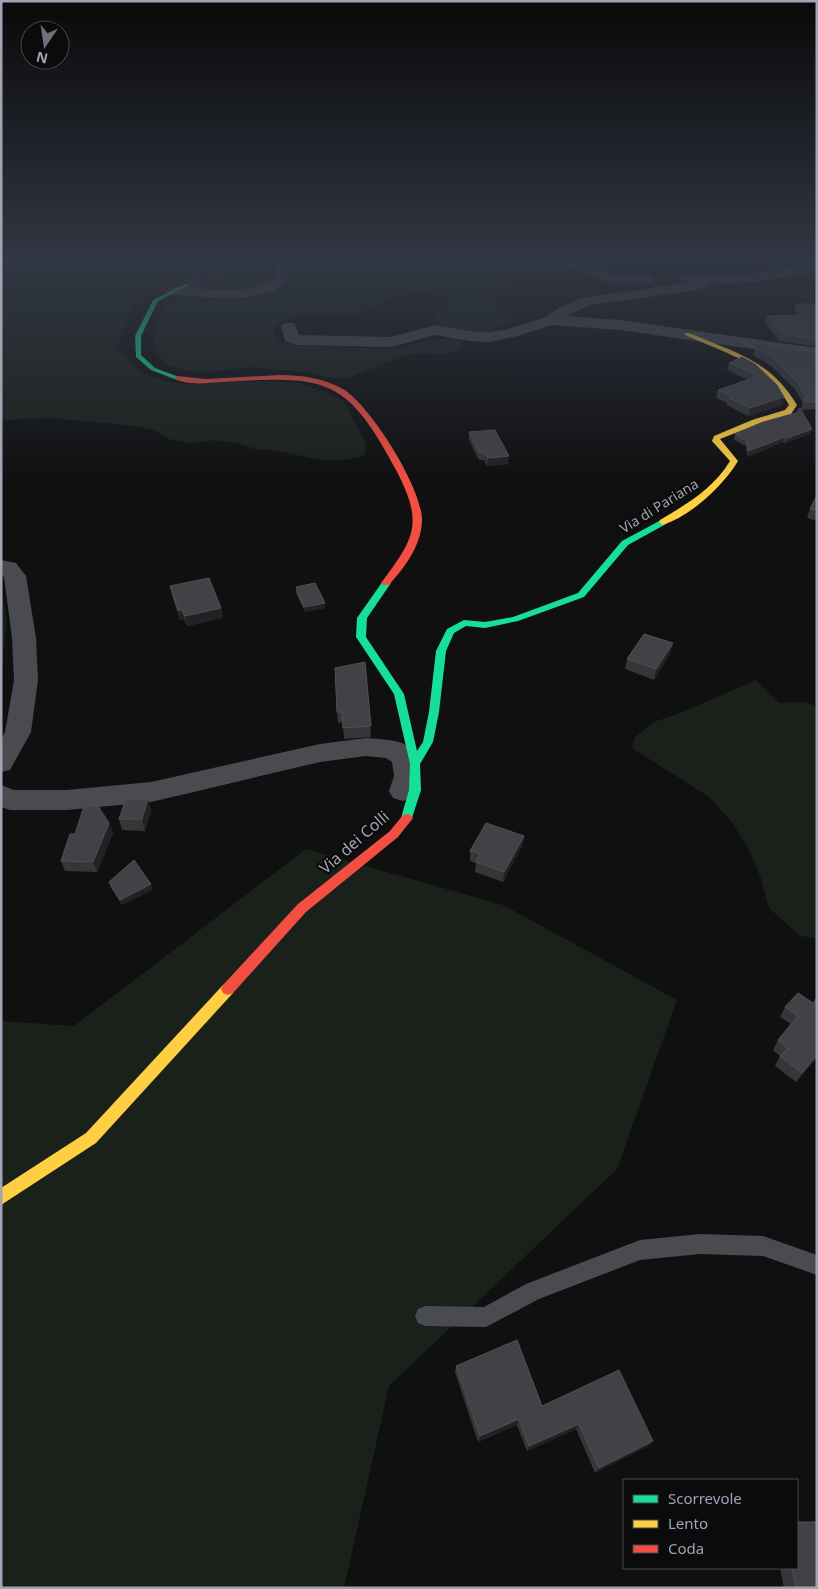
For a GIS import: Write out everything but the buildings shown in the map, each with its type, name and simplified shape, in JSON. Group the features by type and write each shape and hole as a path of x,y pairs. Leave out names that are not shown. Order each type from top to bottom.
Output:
{"street":[{"name":"Via dei Colli","path":"1,1198 91,1138 302,908 394,834 409,816 415,790 415,764 399,694 361,637 362,618 380,591 402,564 414,544 418,518 402,471 381,436 353,398 331,385 288,377 205,381 180,379 153,369 138,356 138,336 140,331"},
{"path":"290,331 291,338 297,340 365,343 400,340 429,331"},
{"path":"442,331 469,336 490,337 517,331"},
{"path":"666,331 817,353"},
{"name":"Via di Pariana","path":"415,764 428,742 434,712 441,651 450,631 464,623 484,626 515,618 581,595 626,543 694,504 714,490 726,476 734,461 716,441 717,438 755,422 788,412 793,405 785,390 765,370 687,334"},
{"path":"1,566 8,568 15,576 24,638 26,680 18,732 1,763"},
{"path":"1,795 10,800 67,800 151,792 320,753 366,748 393,750 404,758 408,776 396,815 366,856"}],"lane":[{"path":"425,1316 486,1317 533,1291 640,1250 700,1244 763,1246 817,1265"}],"shaded area":[{"path":"1,331 124,331 117,347 140,372 168,382 188,384 262,381 299,383 333,395 345,403 366,445 364,456 345,460 321,460 214,440 190,443 169,439 156,431 135,426 51,418 1,420"},
{"path":"155,331 275,331 274,336 287,344 358,348 408,346 439,339 463,342 460,350 443,355 423,353 406,355 351,377 329,378 312,373 251,367 208,372 187,371 170,366 160,358 156,350"},
{"path":"1,590 7,620 1,674"},
{"path":"756,680 779,703 805,702 817,707 817,938 800,936 769,908 761,878 748,848 731,821 709,797 632,748 635,737 654,722 680,713"},
{"path":"306,849 503,905 677,1000 617,1169 389,1386 344,1588 1,1588 1,1021 74,1026"}],"traffic: fast":[{"path":"140,331 138,336 138,356 153,369 177,378"},
{"path":"415,764 428,742 434,712 441,651 450,631 464,623 485,625 515,619 581,595 625,543 663,522"},
{"path":"386,583 362,618 361,637 399,694 415,764 415,790 407,818"}],"traffic: slow":[{"path":"663,522 703,496 728,472 734,461 716,441 717,438 755,422 788,412 793,405 774,378 761,368 733,353 687,334"},
{"path":"1,1197 91,1138 228,989"}],"traffic: jam":[{"path":"177,378 200,381 268,377 303,378 329,385 351,398 360,407 381,437 403,475 416,508 418,520 415,538 403,562 386,583"},
{"path":"228,989 302,908 394,834 407,818"}]}
